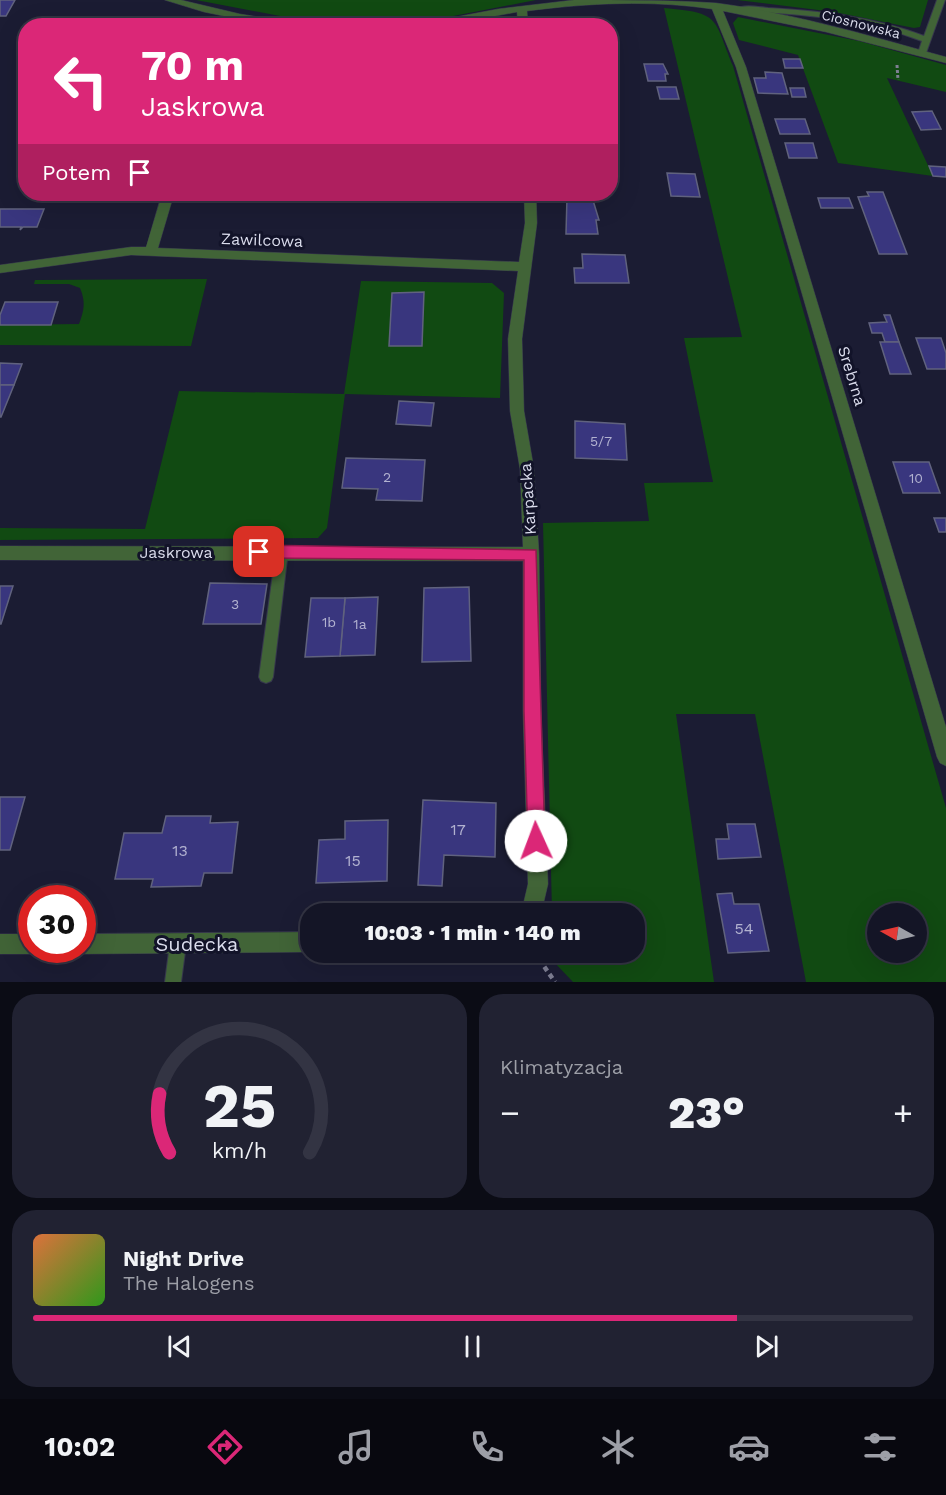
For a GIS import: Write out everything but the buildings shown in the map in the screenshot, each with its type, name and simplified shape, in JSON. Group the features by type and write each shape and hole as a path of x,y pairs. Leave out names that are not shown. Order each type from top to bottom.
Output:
{"street":[{"path":"170,0 250,18"},
{"name":"Ciosnowska","path":"470,18 575,1 632,0 720,5 946,60"},
{"name":"Srebrna","path":"720,5 741,68 946,757"},
{"path":"522,9 523,18"},
{"path":"220,18 222,13"},
{"path":"151,251 166,201"},
{"name":"Karpacka","path":"530,201 531,222 515,339 517,411 527,469 531,554 532,711 538,884 534,903"},
{"name":"Zawilcowa","path":"0,269 131,251 525,267"},
{"name":"Jaskrowa","path":"0,553 531,554"},
{"name":"Sudecka","path":"96,944 300,942"},
{"path":"0,945 18,944"}],"lane":[{"path":"922,53 941,0"},
{"path":"720,5 792,10 861,21 907,31 927,40"},
{"path":"266,677 282,552"},
{"path":"173,982 178,944"}],"path":[{"path":"897,65 898,80"},
{"path":"542,963 555,982"}],"green space":[{"path":"196,0 536,0 443,18 290,18"},
{"path":"737,0 928,0 920,27 914,28 834,12"},
{"path":"664,8 696,12 712,20 722,37 733,66 946,808 946,982 806,982 755,714 676,714 714,982 573,982 555,963 645,963 645,903 552,903 543,523 649,521 644,483 713,482 684,338 742,337"},
{"path":"738,17 859,41 946,65 946,92 887,78 933,176 838,163 798,55 739,40 733,23"},
{"path":"207,279 191,346 0,345 0,325 79,324 84,306 80,288 69,284 34,284 35,280"},
{"path":"361,281 492,283 504,293 500,398 345,394 327,528 318,538 0,540 0,528 145,529 179,391 344,394"}],"route":[{"path":"259,552 531,554 536,841"}]}
